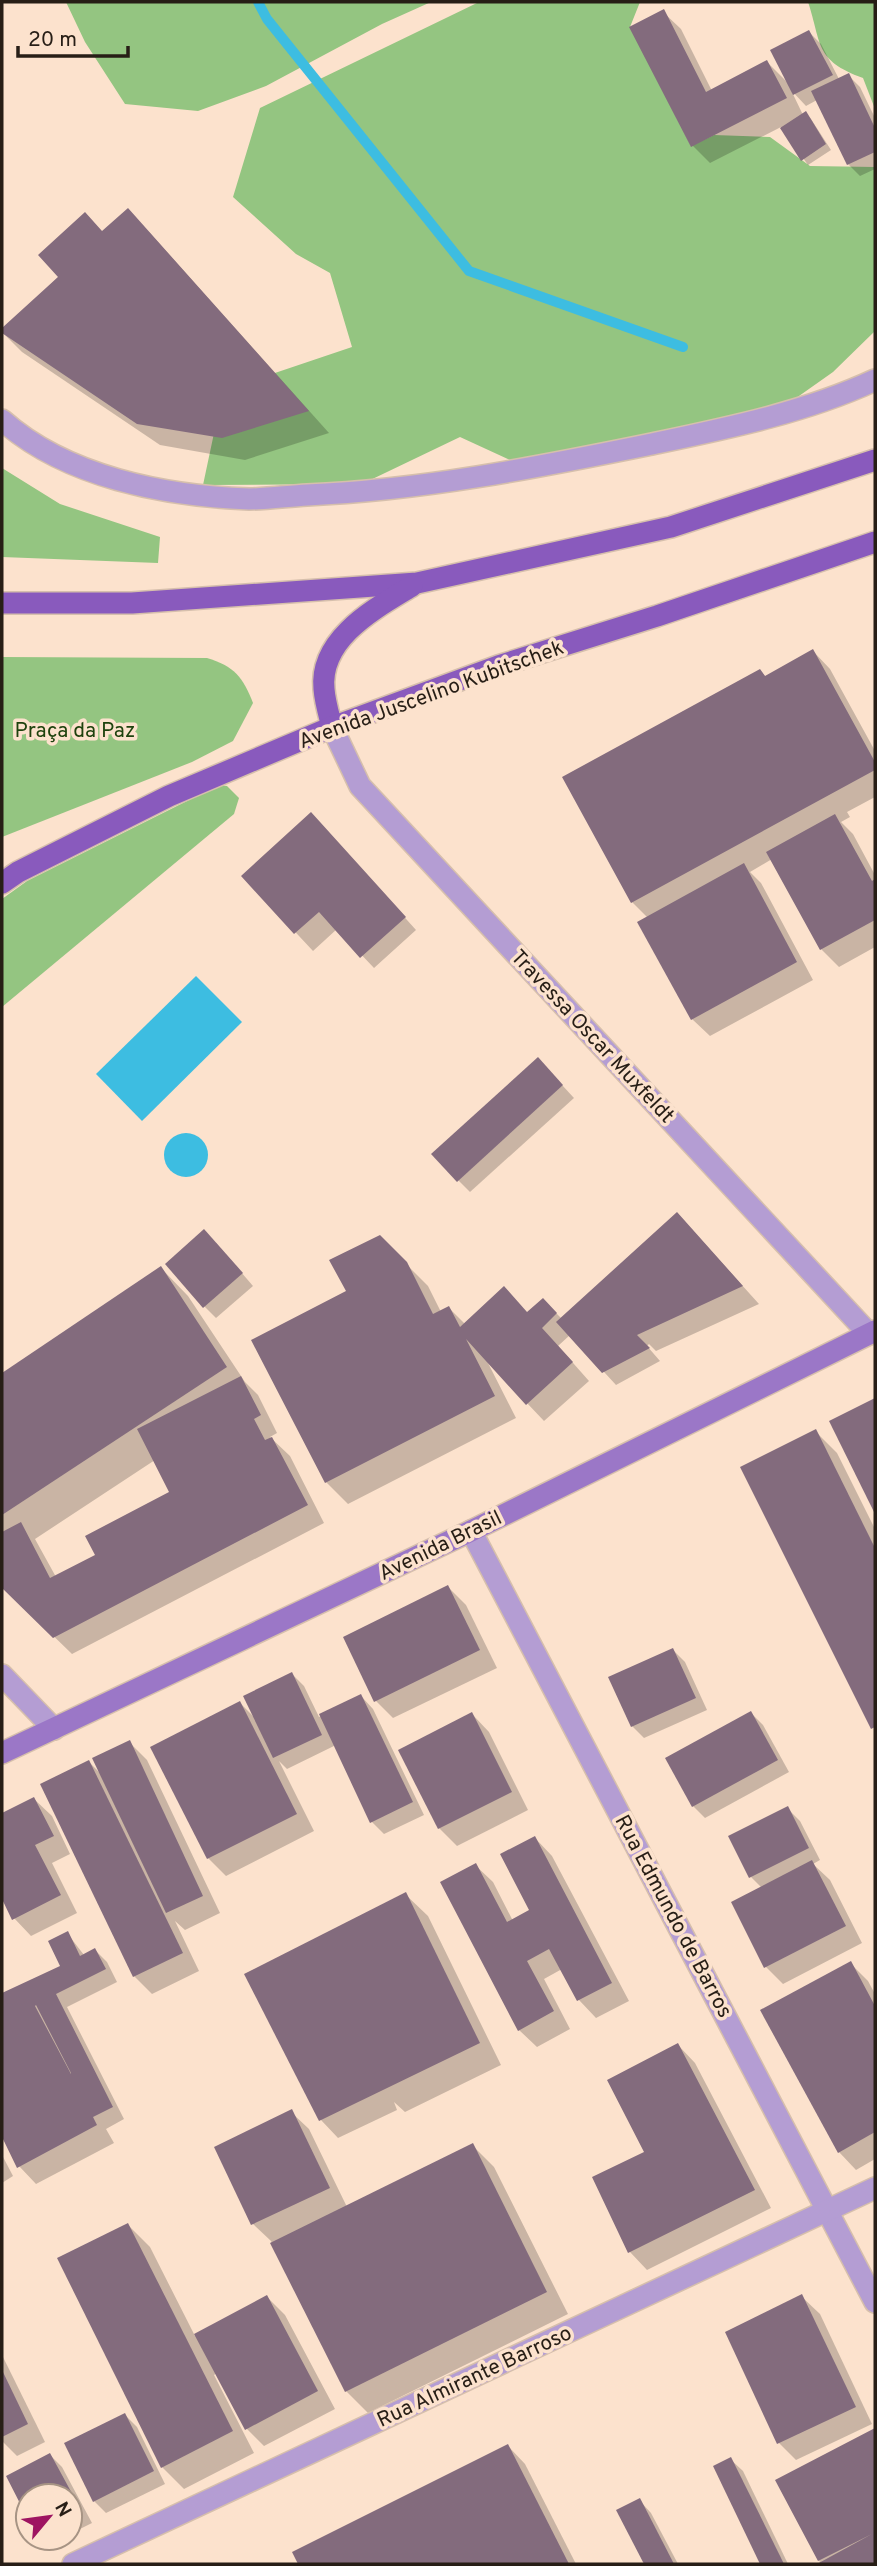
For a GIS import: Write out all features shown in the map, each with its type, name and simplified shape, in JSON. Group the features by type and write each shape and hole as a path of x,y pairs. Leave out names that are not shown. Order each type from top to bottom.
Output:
{"main road":[{"path":"2,603 132,603 417,583 671,527 875,460"},
{"name":"Avenida Juscelino Kubitschek","path":"2,883 18,872 169,796 332,727 498,666 657,617 875,542"},
{"path":"332,727 323,686 332,652 359,618 417,583"}],"street":[{"path":"2,420 66,461 125,482 251,499 359,492 572,461 691,436 782,413 850,392 875,380"},
{"name":"Travessa Oscar Muxfeldt","path":"332,727 360,786 872,1333"},
{"name":"Avenida Brasil","path":"2,1753 471,1531 872,1333"},
{"name":"Rua Edmundo de Barros","path":"471,1531 875,2302"},
{"path":"2,1675 54,1730"},
{"name":"Rua Almirante Barroso","path":"73,2564 875,2188"}],"green space":[{"path":"66,2 431,2 382,24 266,86 198,111 125,104 85,42"},
{"path":"479,2 640,2 630,27 691,146 714,135 770,137 810,166 875,167 875,331 833,372 782,408 521,465 460,437 362,484 203,485 217,419 266,376 352,347 330,273 296,254 233,197 260,108"},
{"path":"808,2 875,2 875,109 863,78 836,64 822,49"},
{"path":"2,468 60,504 160,537 158,563 2,557"},
{"name":"Praça da Paz","path":"2,657 207,658 231,669 245,686 253,703 233,741 192,762 2,837"},
{"path":"219,785 227,786 239,798 234,814 2,1007 2,899 27,881"}],"water":[{"path":"196,976 242,1022 142,1121 96,1074"},
{"path":"186,1133 202,1139 208,1155 202,1171 186,1177 170,1171 164,1155 170,1139"}],"building":[{"path":"664,9 706,92 767,60 787,98 691,147 629,27"},
{"path":"809,30 833,75 793,95 770,50"},
{"path":"849,73 875,128 875,152 847,165 811,91"},
{"path":"806,111 826,144 801,161 780,128"},
{"path":"128,208 309,411 222,438 137,424 2,333 2,328 58,277 38,255 85,212 102,231"},
{"path":"813,649 875,762 875,770 631,903 562,777 760,669 765,676"},
{"path":"311,812 406,917 360,958 319,912 294,934 241,876"},
{"path":"835,814 872,881 875,879 875,920 820,950 766,852"},
{"path":"744,863 797,962 691,1020 637,922"},
{"path":"538,1057 563,1085 457,1182 431,1154"},
{"path":"677,1212 743,1286 637,1335 650,1348 602,1373 556,1322"},
{"path":"204,1229 243,1273 203,1308 165,1264"},
{"path":"380,1235 407,1262 433,1314 449,1306 460,1327 504,1286 527,1312 543,1298 557,1313 542,1328 573,1362 526,1405 466,1339 495,1396 325,1483 251,1340 346,1291 329,1260"},
{"path":"161,1266 227,1367 2,1515 2,1373"},
{"path":"241,1376 261,1415 254,1419 265,1440 272,1437 308,1505 53,1638 2,1588 2,1532 21,1522 50,1578 95,1555 85,1536 169,1492 137,1429"},
{"path":"875,1398 875,1514 829,1421"},
{"path":"816,1429 875,1548 875,1727 871,1729 740,1467"},
{"path":"448,1585 480,1650 374,1702 343,1637"},
{"path":"673,1648 696,1698 631,1727 608,1677"},
{"path":"292,1672 322,1735 273,1758 243,1696"},
{"path":"361,1694 413,1802 370,1823 319,1714"},
{"path":"240,1701 297,1814 207,1859 150,1747"},
{"path":"751,1711 778,1760 692,1807 665,1758"},
{"path":"472,1712 512,1792 438,1829 398,1750"},
{"path":"130,1740 203,1896 166,1913 92,1758"},
{"path":"89,1760 183,1953 133,1977 40,1784"},
{"path":"34,1797 54,1836 35,1845 61,1895 12,1920 2,1899 2,1813"},
{"path":"788,1806 809,1848 749,1878 728,1836"},
{"path":"535,1836 612,1983 577,2001 549,1949 527,1961 554,2011 518,2031 440,1882 476,1863 507,1922 529,1910 500,1854"},
{"path":"812,1860 846,1926 764,1968 731,1902"},
{"path":"406,1892 480,2043 319,2121 244,1974"},
{"path":"68,1931 80,1956 95,1948 106,1969 56,1994 113,2107 93,2117 97,2125 17,2168 2,2137 2,1993 60,1966 48,1941","holes":["36,2005 71,2074 35,2006"]},
{"path":"851,1961 875,2006 875,2132 838,2153 760,2010"},
{"path":"678,2043 755,2190 628,2253 592,2177 644,2152 607,2080"},
{"path":"292,2109 330,2188 251,2225 214,2147"},
{"path":"473,2143 547,2292 345,2392 270,2243"},
{"path":"128,2223 233,2431 161,2468 57,2258"},
{"path":"802,2294 856,2407 777,2444 725,2332"},
{"path":"267,2295 318,2391 245,2430 194,2334"},
{"path":"2,2370 28,2424 2,2437"},
{"path":"125,2413 154,2471 93,2502 64,2443"},
{"path":"875,2428 875,2564 817,2564 872,2534 818,2561 775,2480"},
{"path":"508,2444 569,2564 298,2564 292,2552"},
{"path":"50,2453 66,2482 14,2482 14,2492 6,2476"},
{"path":"731,2457 784,2564 760,2564 713,2466"},
{"path":"640,2498 674,2564 644,2564 616,2510"}],"waterway":[{"path":"258,2 267,19 469,271 683,347"}]}
